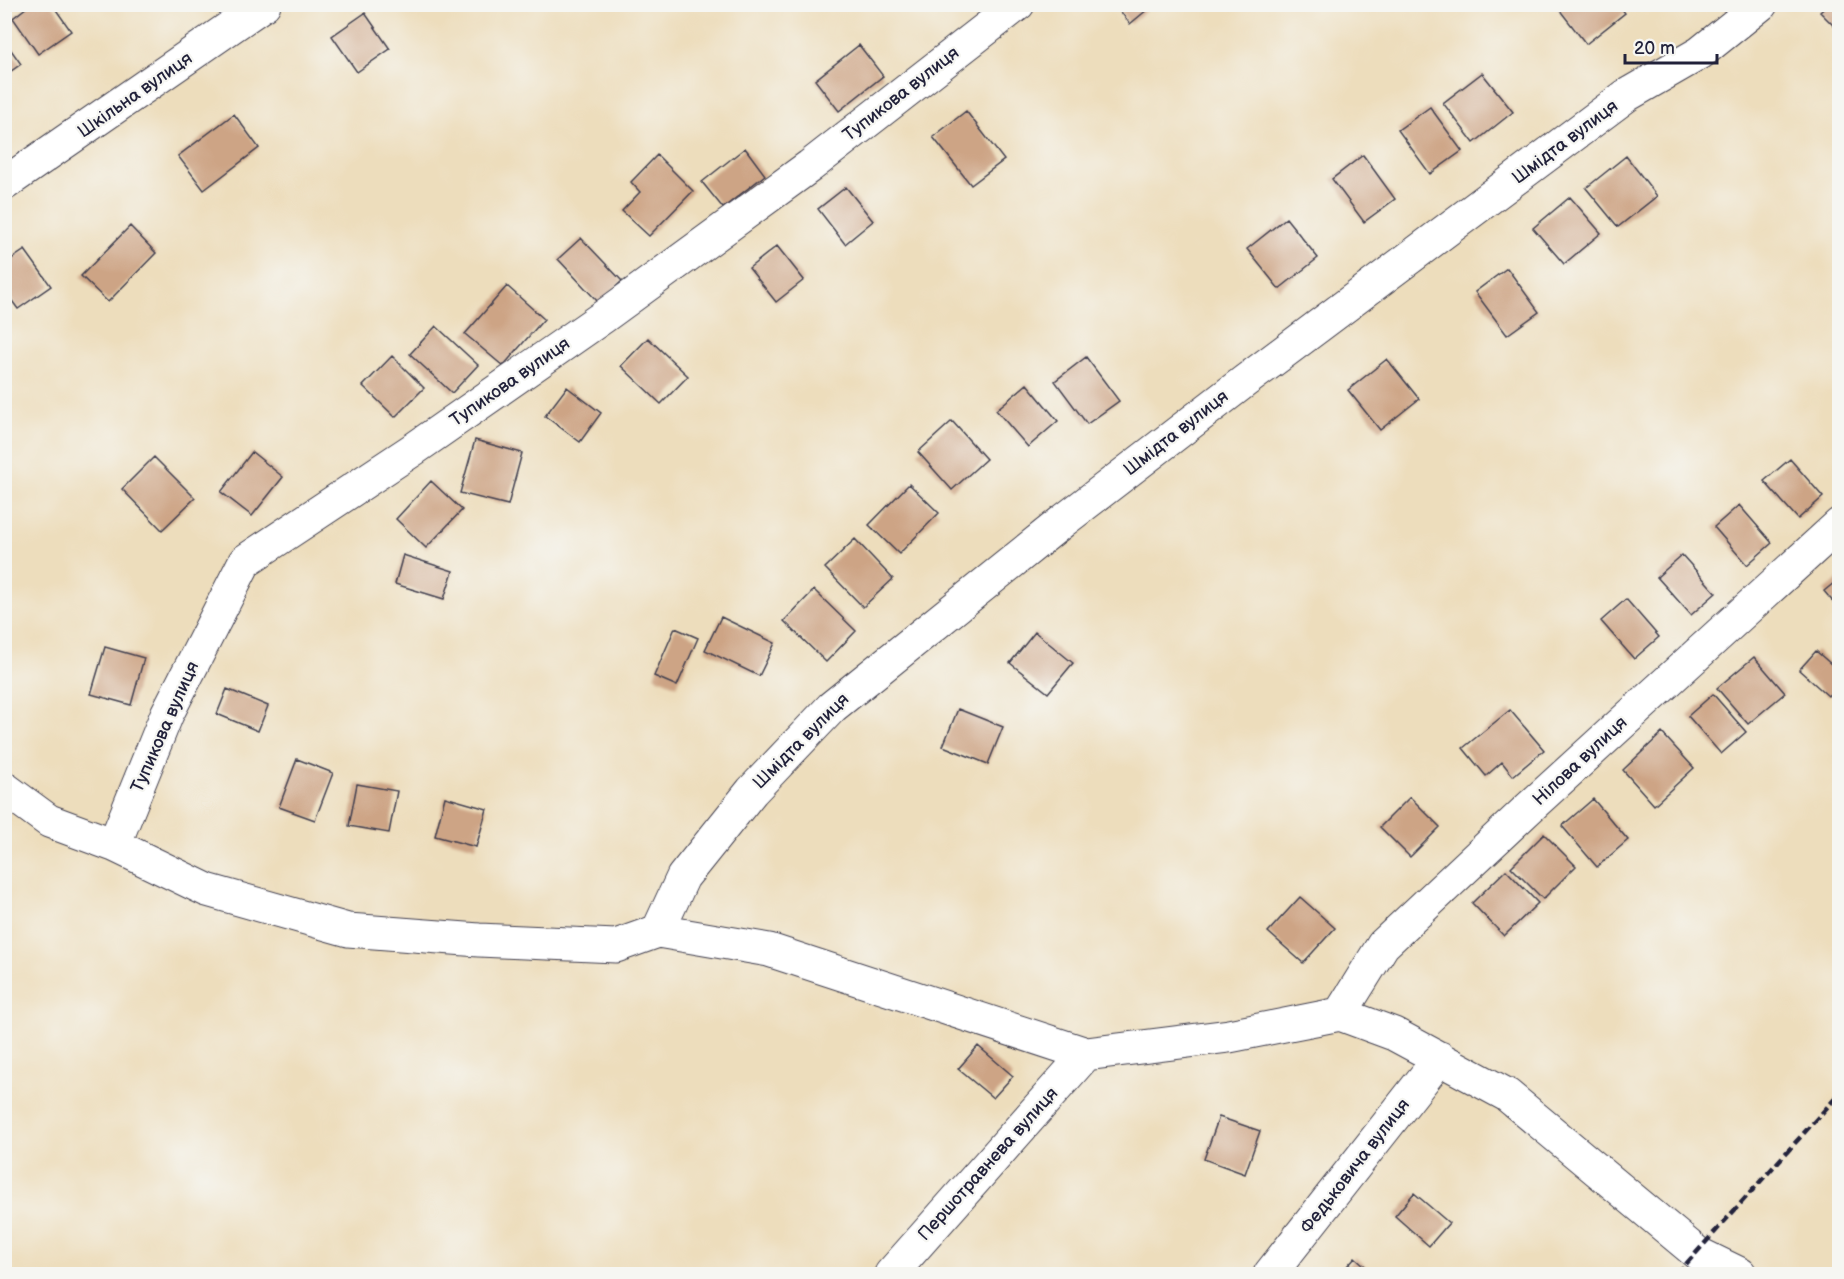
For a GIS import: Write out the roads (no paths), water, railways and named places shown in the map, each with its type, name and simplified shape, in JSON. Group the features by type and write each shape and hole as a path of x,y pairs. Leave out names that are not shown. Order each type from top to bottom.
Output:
{"street":[{"name":"Шкільна вулиця","path":"4,183 264,4"},
{"name":"Шмідта вулиця","path":"658,931 683,877 752,791 832,707 1063,521 1245,381 1627,95 1700,53 1761,4"},
{"name":"Тупикова вулиця","path":"114,845 167,714 245,561 414,449 603,317 810,166 999,10"},
{"name":"Нілова вулиця","path":"1340,1014 1383,945 1530,807 1839,525"},
{"path":"4,788 49,821 114,845 207,890 348,930 479,940 616,946 658,931 769,950 1086,1054 1229,1036 1340,1014 1394,1034 1507,1095 1697,1252 1740,1275"},
{"name":"Першотравнева вулиця","path":"891,1275 1086,1054"},
{"name":"Федьковича вулиця","path":"1270,1275 1440,1058"}],"railway":[{"path":"1677,1274 1840,1093"}]}
